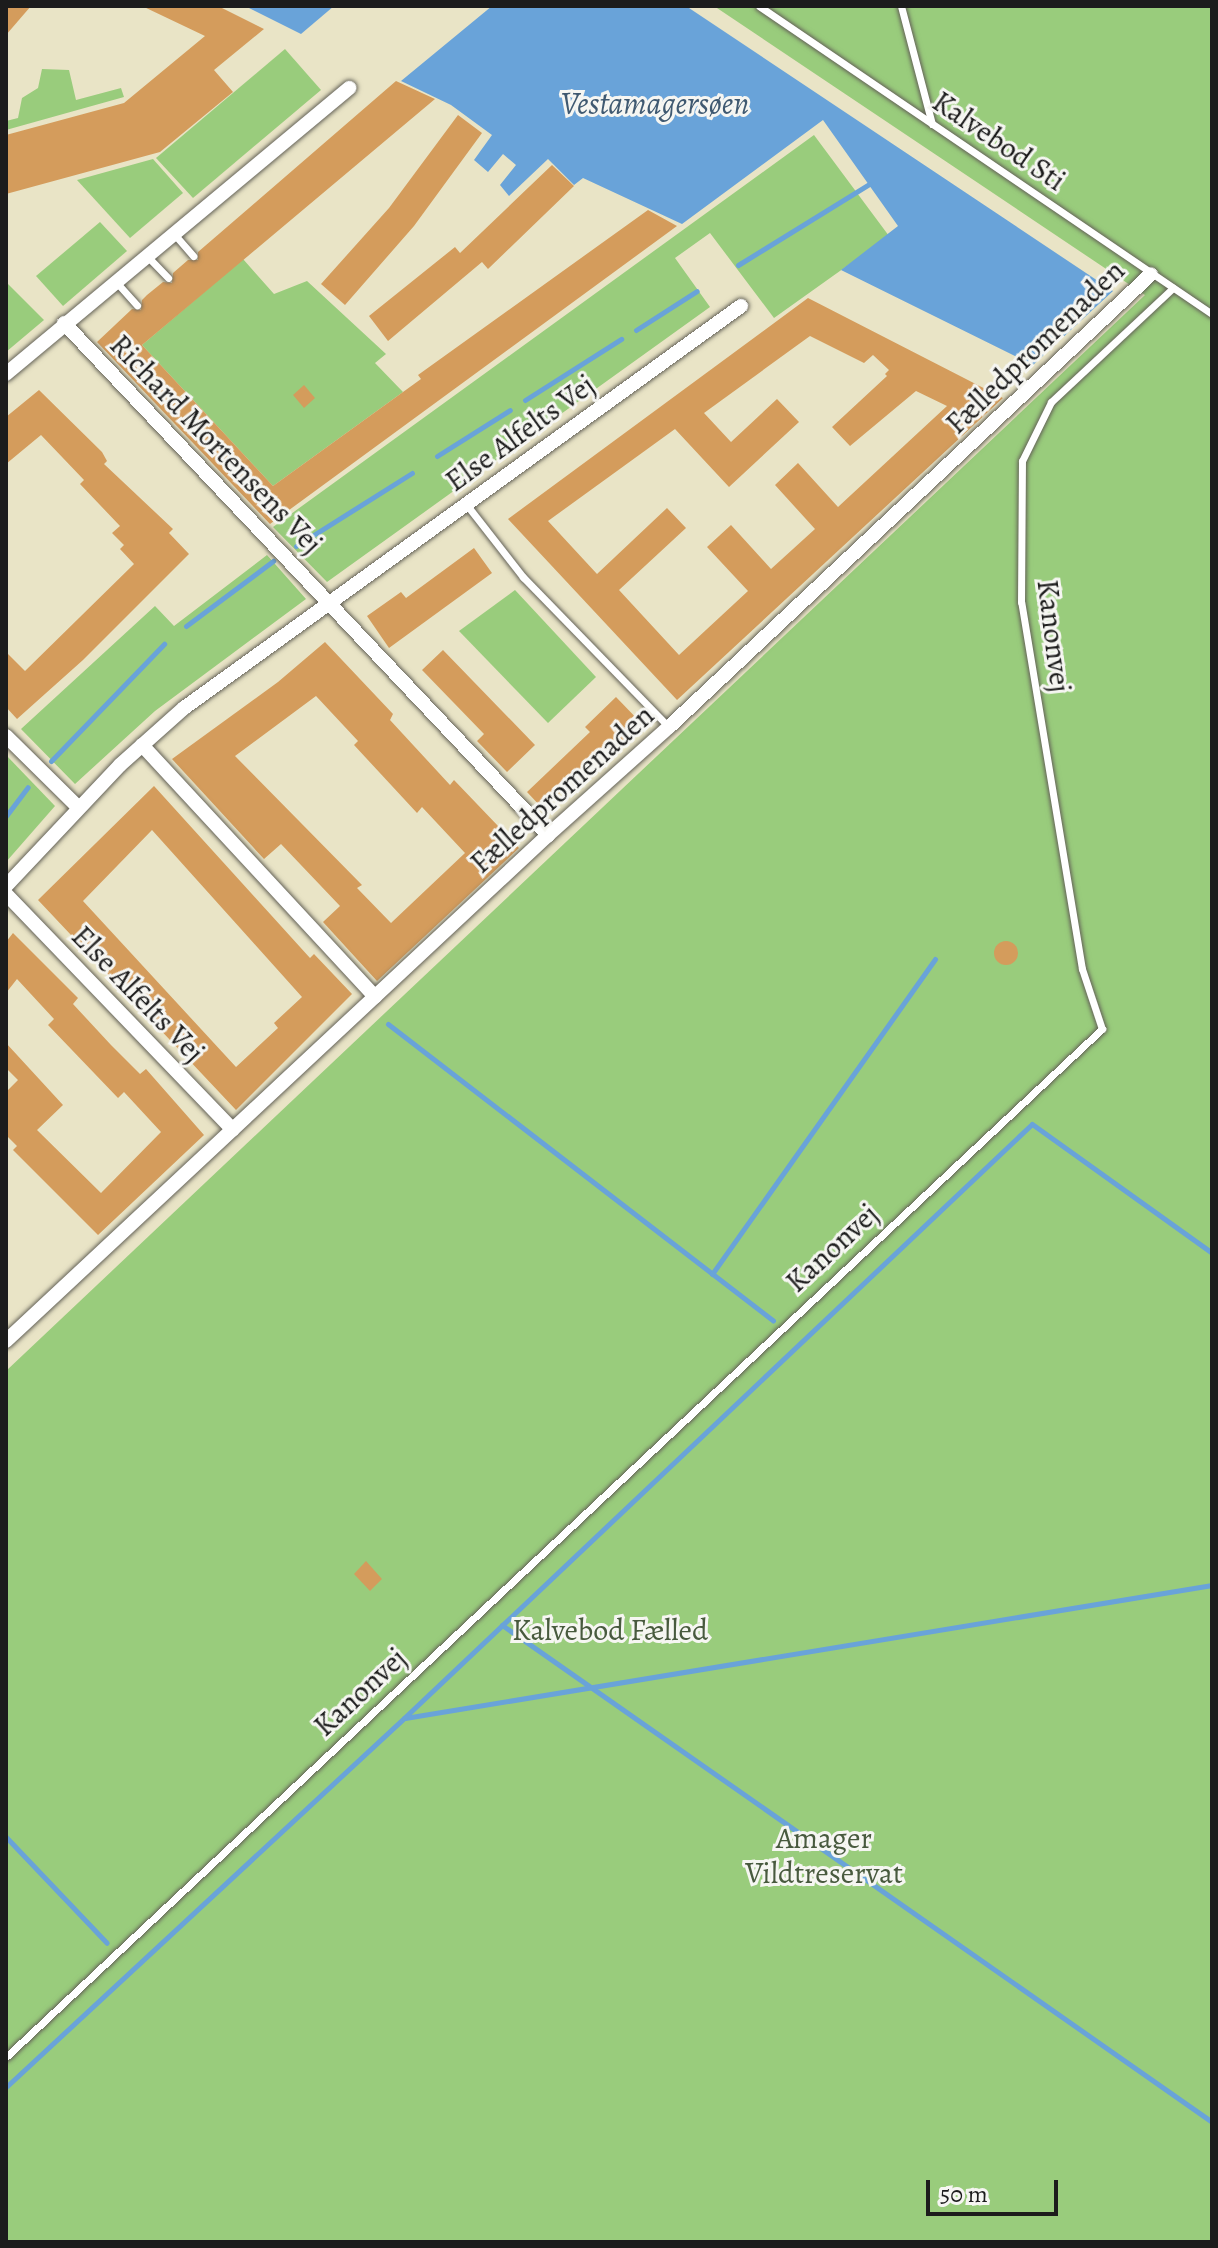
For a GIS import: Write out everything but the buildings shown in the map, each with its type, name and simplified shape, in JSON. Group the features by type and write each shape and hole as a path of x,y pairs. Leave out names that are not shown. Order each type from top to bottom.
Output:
{"street":[{"name":"Richard Mortensens Vej","path":"6,374 349,88"},
{"name":"Fælledpromenaden","path":"6,1341 548,835 669,727 1151,274"},
{"name":"Else Alfelts Vej","path":"6,886 78,807 142,745 202,695 741,306"},
{"name":"Richard Mortensens Vej","path":"64,323 329,603"},
{"path":"329,603 548,835"},
{"path":"6,736 78,807"},
{"path":"142,745 375,997"},
{"name":"Else Alfelts Vej","path":"6,894 233,1130"}],"lane":[{"name":"Kalvebod Sti","path":"759,6 1212,314"},
{"path":"901,6 932,124"},
{"path":"175,235 193,256"},
{"path":"148,257 168,278"},
{"path":"117,283 137,305"},
{"name":"Kanonvej","path":"6,2057 1102,1029 1082,969 1021,602 1022,461 1051,402 1173,288"},
{"path":"466,504 523,577 669,727"}],"green space":[{"name":"Kalvebod Fælled","path":"714,6 1212,6 1212,2242 6,2242 6,1371 1145,295"},
{"path":"285,49 321,90 193,198 156,158"},
{"path":"42,69 69,70 76,100 121,88 124,97 6,130 6,121 18,118 22,98 38,88"},
{"path":"814,135 889,236 774,318 710,233 675,258 710,307 327,582 273,527"},
{"path":"153,159 183,193 130,238 77,180"},
{"path":"100,222 127,251 63,306 36,276"},
{"path":"243,259 274,294 307,281 386,354 375,363 403,392 273,486 142,345"},
{"path":"6,282 44,320 6,352"},
{"path":"267,555 306,599 155,711 75,784 21,729 155,606 174,626"},
{"path":"515,590 596,677 548,723 459,631"},
{"path":"6,755 55,806 6,862"}],"water":[{"path":"245,6 334,6 301,34"},
{"name":"Vestamagersøen","path":"492,6 686,6 1113,291 1033,365 841,270 898,226 823,120 682,224 583,178 574,185 548,159 509,196 500,185 516,165 503,154 488,172 474,160 492,135 451,105 401,81"}],"waterway":[{"path":"738,265 869,184"},
{"path":"636,330 697,291"},
{"path":"525,400 621,339"},
{"path":"437,456 510,410"},
{"path":"296,546 412,473"},
{"path":"186,626 273,561"},
{"path":"51,761 164,644"},
{"path":"6,816 28,787"},
{"path":"712,1274 935,959"},
{"path":"388,1024 773,1320"},
{"path":"6,2087 404,1718 1032,1124 1212,1253"},
{"path":"405,1718 1212,1585"},
{"path":"502,1625 1212,2122"},
{"path":"6,1837 107,1943"}],"park label":[{"name":"Amager Vildtreservat","path":"824,1855"}]}
